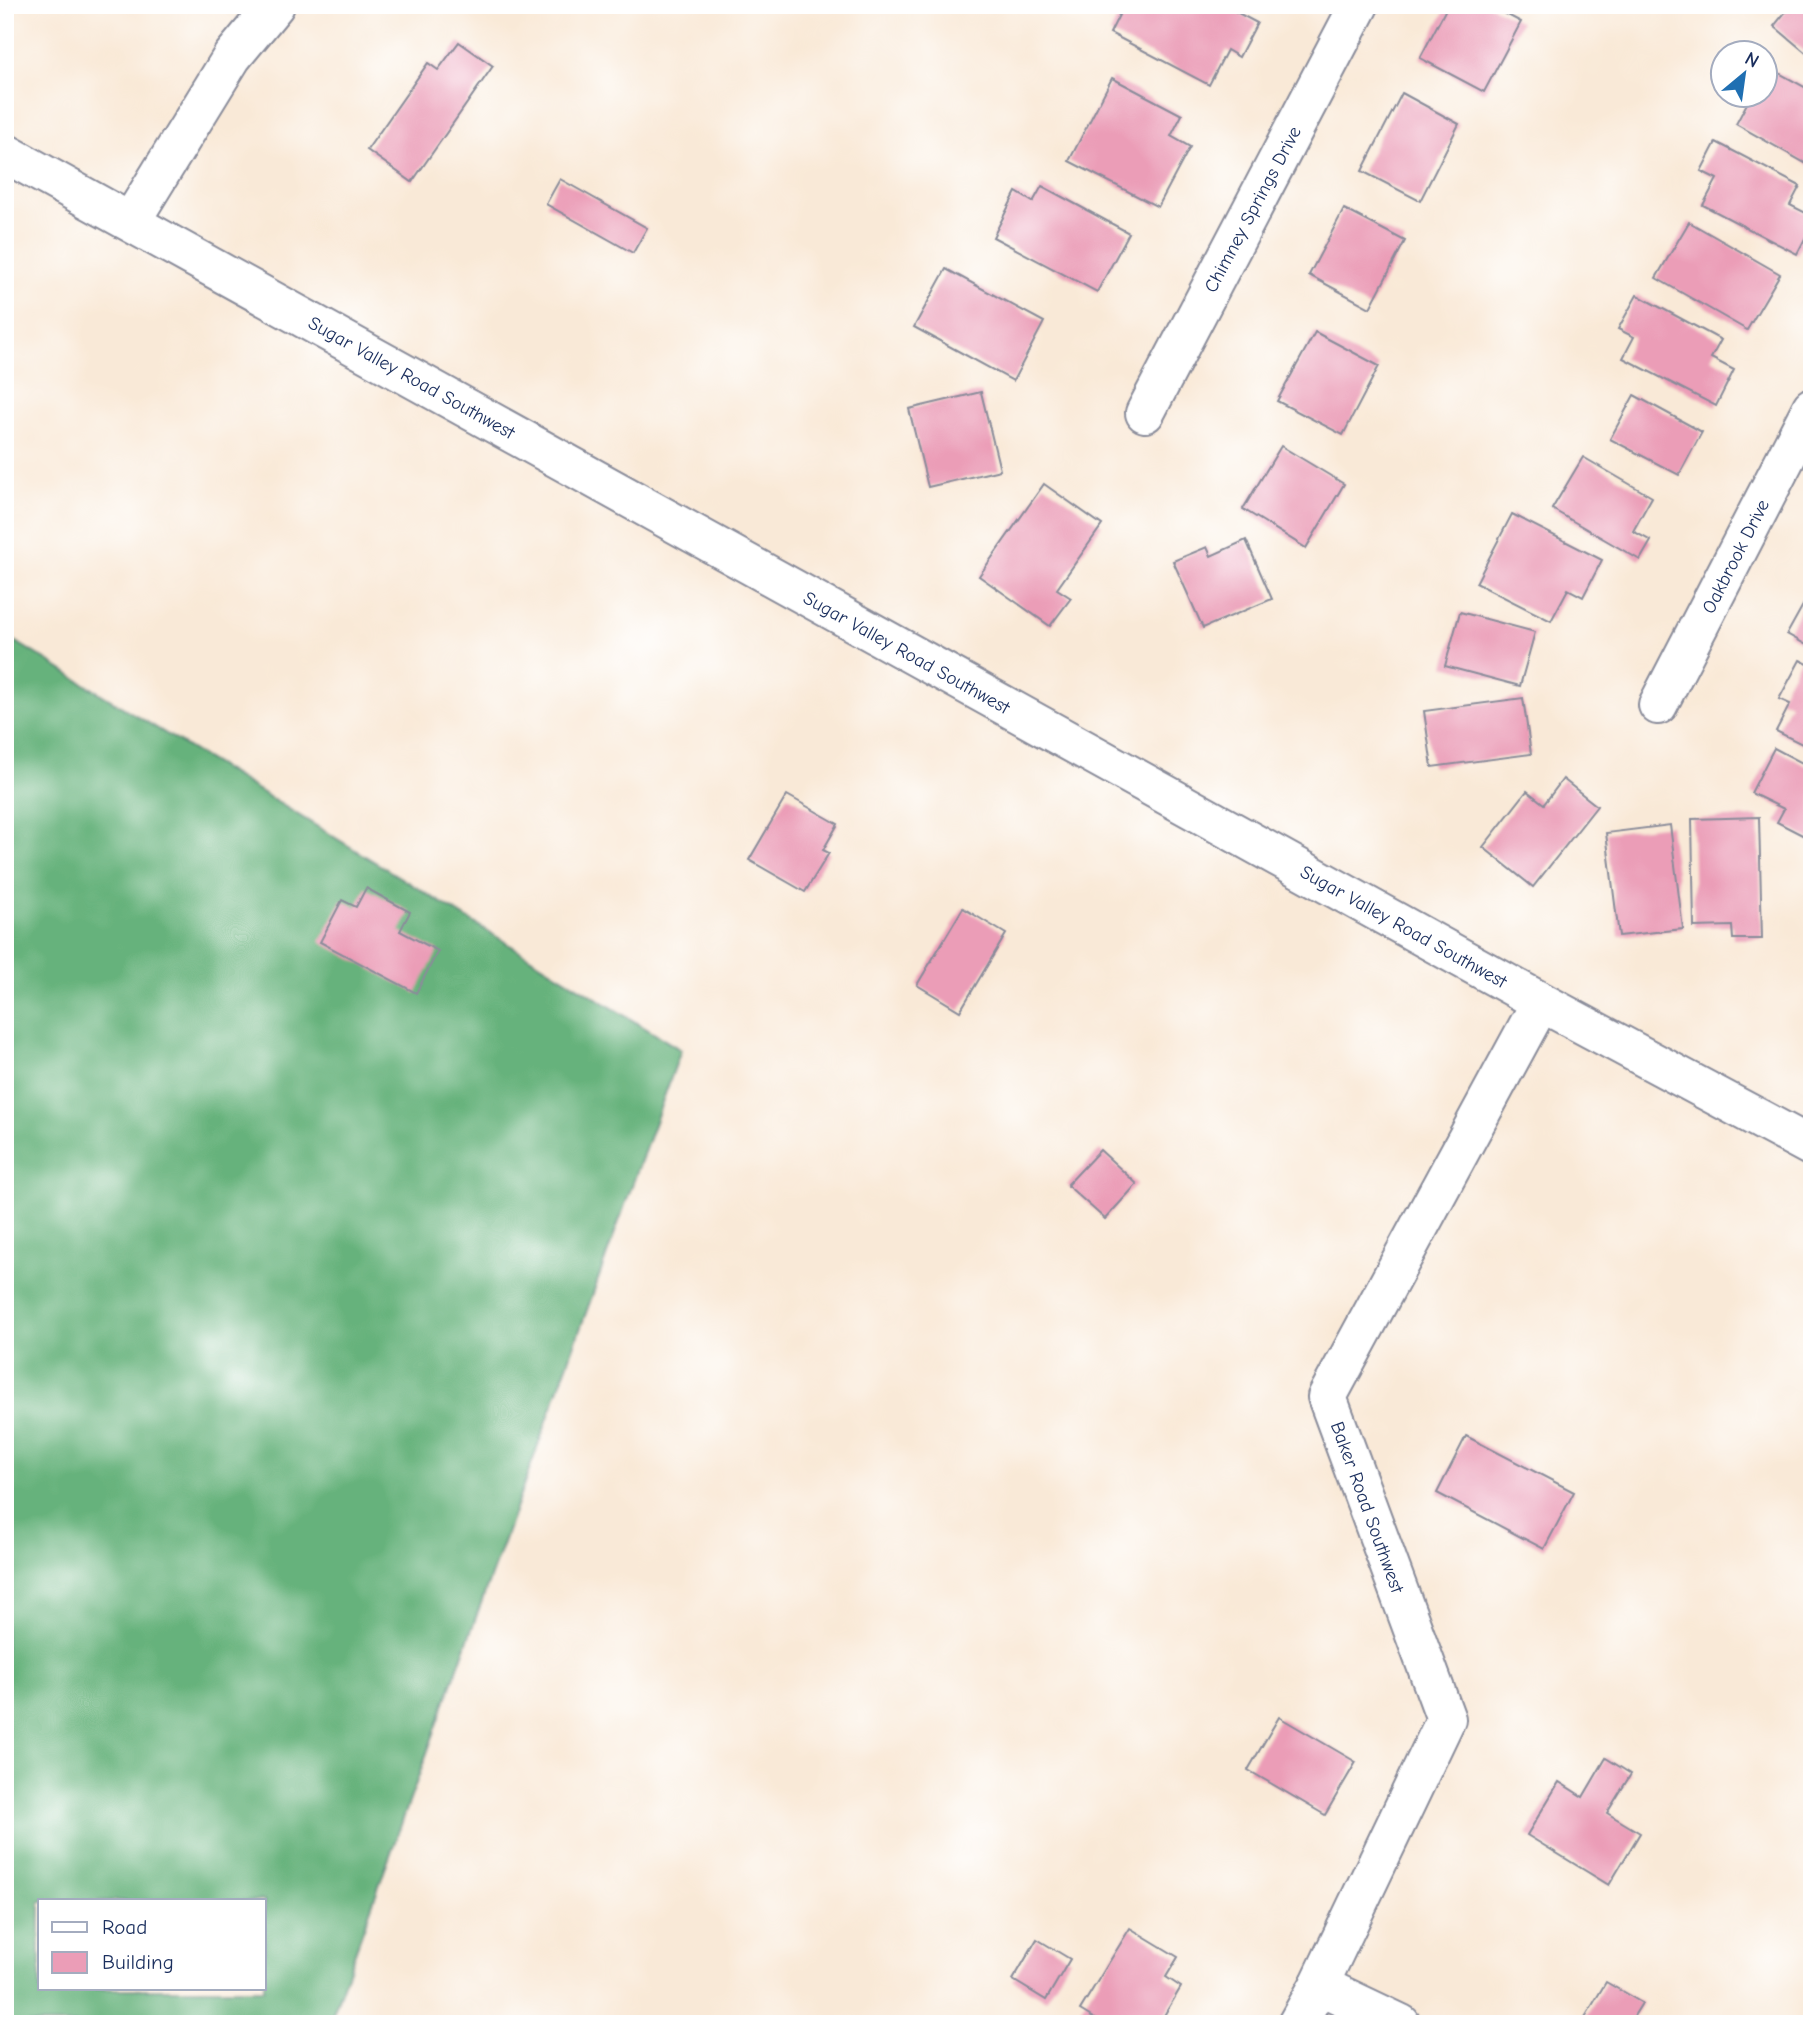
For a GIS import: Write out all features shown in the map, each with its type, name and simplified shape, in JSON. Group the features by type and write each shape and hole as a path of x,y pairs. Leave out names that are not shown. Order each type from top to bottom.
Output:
{"street":[{"path":"131,221 232,57 275,5"},
{"name":"Chimney Springs Drive","path":"1145,413 1359,5"},
{"name":"Sugar Valley Road Southwest","path":"5,153 1541,1002 1812,1147"},
{"name":"Oakbrook Drive","path":"1658,705 1812,407"},
{"name":"Baker Road Southwest","path":"1297,2024 1319,1985 1446,1719 1327,1397 1541,1002"},
{"path":"1319,1985 1401,2024"}],"green space":[{"path":"5,635 681,1050 329,2024 5,2024"}],"building":[{"path":"1124,5 1223,5 1257,23 1239,57 1227,50 1209,85 1110,33"},
{"path":"1448,5 1489,5 1521,22 1484,92 1420,58"},
{"path":"1791,5 1812,5 1812,58 1774,26"},
{"path":"459,42 493,66 412,182 367,150 428,63 438,70"},
{"path":"1778,72 1812,91 1812,167 1736,124 1745,108 1778,108"},
{"path":"1112,78 1182,115 1171,136 1190,147 1158,207 1069,161"},
{"path":"1402,93 1459,124 1420,201 1362,171"},
{"path":"1716,142 1800,186 1790,205 1812,216 1812,225 1797,254 1703,205 1717,179 1701,171"},
{"path":"560,179 647,228 633,253 546,204"},
{"path":"1042,186 1129,233 1097,292 993,237 1016,192 1033,202"},
{"path":"1344,209 1405,241 1370,308 1309,275"},
{"path":"1689,222 1780,274 1747,330 1656,278"},
{"path":"946,269 1044,322 1013,381 914,327"},
{"path":"1637,295 1721,340 1711,358 1734,370 1716,406 1623,358 1634,337 1618,329"},
{"path":"1315,332 1379,366 1343,435 1277,401"},
{"path":"981,392 1000,470 928,487 909,409"},
{"path":"1634,395 1702,432 1679,475 1610,439"},
{"path":"1281,446 1344,484 1306,548 1243,509"},
{"path":"1583,457 1652,497 1633,531 1651,541 1640,560 1552,509"},
{"path":"1044,484 1102,525 1057,589 1071,598 1050,626 979,576"},
{"path":"1512,514 1602,560 1583,597 1568,589 1551,621 1476,583"},
{"path":"1246,540 1272,599 1203,628 1173,561 1207,547 1211,556"},
{"path":"1812,589 1812,648 1787,634"},
{"path":"1460,612 1535,632 1520,686 1445,666"},
{"path":"1800,660 1812,666 1812,749 1776,731 1790,704 1779,699"},
{"path":"1523,698 1531,754 1432,767 1424,711"},
{"path":"1774,748 1812,768 1812,840 1777,822 1784,809 1751,793"},
{"path":"1563,779 1597,806 1533,887 1483,847 1527,791 1544,804"},
{"path":"787,795 838,824 823,850 829,853 805,892 749,860"},
{"path":"1759,817 1762,939 1733,939 1732,926 1694,927 1692,819"},
{"path":"1670,825 1683,929 1619,936 1606,833"},
{"path":"366,888 410,912 400,931 438,951 416,993 320,942 342,900 356,907"},
{"path":"963,908 1006,934 960,1011 917,985"},
{"path":"1100,1150 1137,1184 1105,1219 1067,1185"},
{"path":"1466,1436 1574,1492 1544,1549 1437,1493"},
{"path":"1279,1717 1356,1762 1325,1815 1248,1770"},
{"path":"1606,1758 1631,1774 1607,1813 1640,1833 1609,1885 1527,1835 1559,1782 1583,1797"},
{"path":"1130,1928 1178,1957 1166,1977 1181,1987 1159,2024 1145,2024 1136,2018 1132,2024 1103,2024 1080,2010"},
{"path":"1037,1939 1070,1959 1046,2000 1013,1980"},
{"path":"1606,1982 1642,2003 1629,2024 1581,2024"}]}
